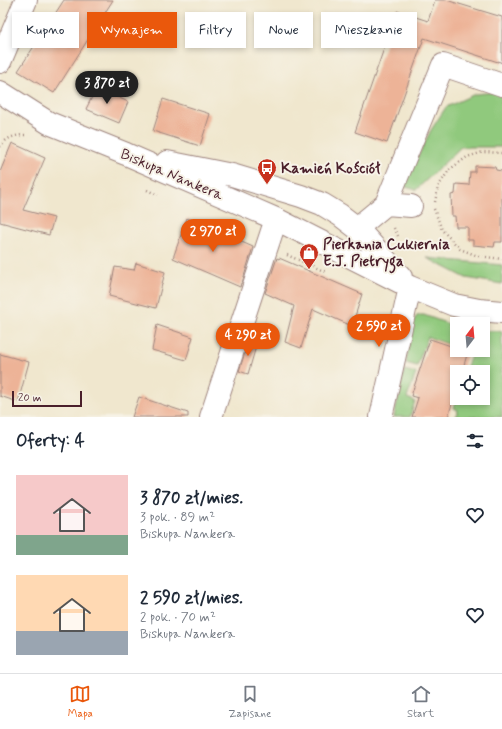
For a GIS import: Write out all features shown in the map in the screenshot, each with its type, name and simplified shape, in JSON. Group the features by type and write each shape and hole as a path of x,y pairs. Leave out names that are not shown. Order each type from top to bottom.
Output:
{"street":[{"path":"0,62 26,0"},
{"path":"357,228 386,204 443,65 502,85"},
{"name":"Biskupa Nankera","path":"0,92 49,124 126,154 276,219 410,287 454,305 479,310 502,312"},
{"path":"126,154 232,175 281,190 322,204 357,228 410,287 381,417"},
{"path":"386,204 411,206"},
{"path":"211,417 276,219"}],"path":[{"path":"0,147 11,136 29,136"},
{"path":"502,153 483,152 467,157 449,170 438,187 434,208 442,230 460,249 478,256 502,259"}],"green space":[{"path":"496,92 502,94 502,147 461,147 416,190 403,186 431,130 446,107 475,94"},
{"path":"427,258 502,265 502,284 466,278"},
{"path":"424,315 450,324 450,345 428,337 417,366 406,363 412,322 417,316"},
{"path":"490,331 502,332 502,417 456,417 458,410 454,408 455,405 490,405 490,365 467,365 470,357 490,357"},
{"path":"404,370 416,373 407,398 415,401 410,417 394,417"}],"building":[{"path":"64,0 113,0 105,12 87,12 87,41 54,93 18,71 33,48 79,48 79,12 56,12"},
{"path":"435,0 446,0 502,17 502,63 424,38 387,143 355,132 384,48 417,48 417,17 428,21"},
{"path":"97,87 128,102 119,123 86,109"},
{"path":"163,99 210,114 200,146 153,131"},
{"path":"12,143 45,158 23,210 54,218 49,235 0,222 0,172"},
{"path":"475,166 495,167 496,170 502,171 502,242 495,242 494,247 473,245 473,240 468,240 468,227 456,227 455,216 452,216 451,195 455,194 456,184 469,185 470,172 475,172"},
{"path":"187,218 253,247 240,287 173,258"},
{"path":"277,258 362,294 352,326 313,309 301,348 285,342 294,306 265,293"},
{"path":"136,263 165,272 156,308 109,296 115,267 134,270"},
{"path":"157,325 193,337 186,360 152,350"},
{"path":"430,339 450,346 450,357 466,357 464,365 450,365 450,405 452,405 448,417 412,417 418,398 411,396"},
{"path":"249,340 257,343 248,374 239,371"},
{"path":"0,354 29,362 18,402 0,396"},
{"path":"139,397 188,413 188,417 132,417"}],"place":[{"name":"Kamień Kościół","path":"267,185"},
{"name":"Pierkania Cukiernia E.J. Pietryga","path":"309,270"}]}
